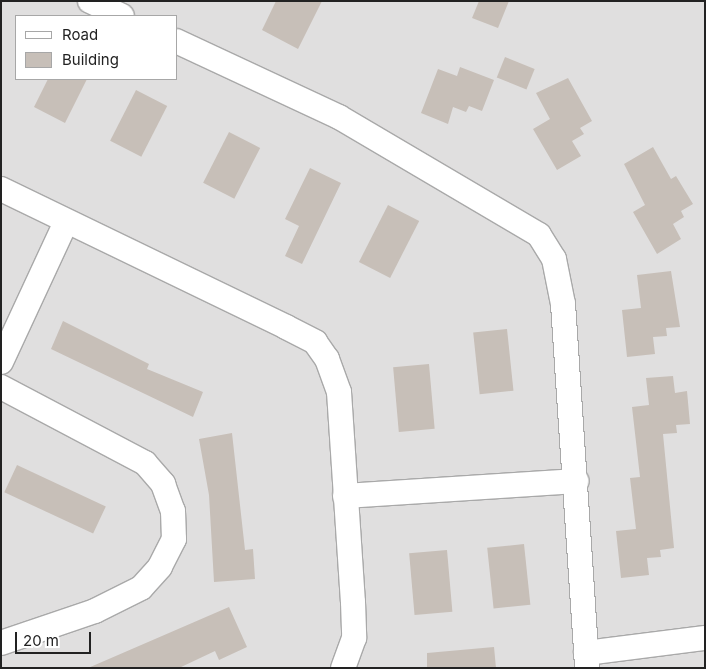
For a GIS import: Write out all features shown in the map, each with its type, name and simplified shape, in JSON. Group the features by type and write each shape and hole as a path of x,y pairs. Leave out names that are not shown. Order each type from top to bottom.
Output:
{"street":[{"path":"90,1 120,15"},
{"path":"178,42 339,117 539,235 554,259 562,304 577,481 587,660 705,638"},
{"path":"1,188 66,222 315,342 327,359 339,392 354,638 343,668"},
{"path":"1,362 66,222"},
{"path":"1,388 145,463 163,484 173,511 174,539 160,567 141,588 95,611 1,643"},
{"path":"345,496 577,481"}],"shaded area":[{"path":"1,1 705,1 705,668 1,668"}],"building":[{"path":"276,1 322,1 298,49 262,30"},
{"path":"479,1 509,1 498,28 472,18"},
{"path":"505,57 535,69 526,89 497,77"},
{"path":"460,67 494,80 482,111 469,106 466,112 453,107 448,124 421,113 438,69 457,76"},
{"path":"568,78 592,121 580,128 584,134 572,141 581,156 557,170 533,129 550,119 536,93"},
{"path":"48,80 86,80 65,123 34,107"},
{"path":"136,90 167,106 141,157 110,141"},
{"path":"229,132 260,148 234,199 203,183"},
{"path":"653,147 671,179 676,176 693,204 681,211 684,217 673,224 681,239 657,254 633,212 645,205 624,164"},
{"path":"310,168 341,183 302,264 285,256 299,226 285,219"},
{"path":"388,205 419,221 390,278 359,262"},
{"path":"671,271 680,327 666,328 667,336 653,337 655,354 627,357 622,310 641,308 637,275"},
{"path":"63,321 149,364 147,369 203,392 193,417 51,349"},
{"path":"507,329 513,391 480,394 473,333"},
{"path":"429,364 435,429 399,432 393,367"},
{"path":"673,376 675,393 687,391 690,424 676,425 677,433 663,434 674,548 660,550 661,557 647,558 649,575 621,578 616,531 636,529 630,478 640,477 632,407 649,405 646,378"},
{"path":"232,433 245,550 253,549 255,579 214,582 209,495 199,439"},
{"path":"17,465 106,506 93,534 4,492"},
{"path":"524,544 530,605 494,609 487,548"},
{"path":"447,550 452,612 415,615 409,553"},
{"path":"229,607 247,647 219,660 215,651 179,668 88,668"},
{"path":"494,647 496,668 427,668 427,653"}]}
